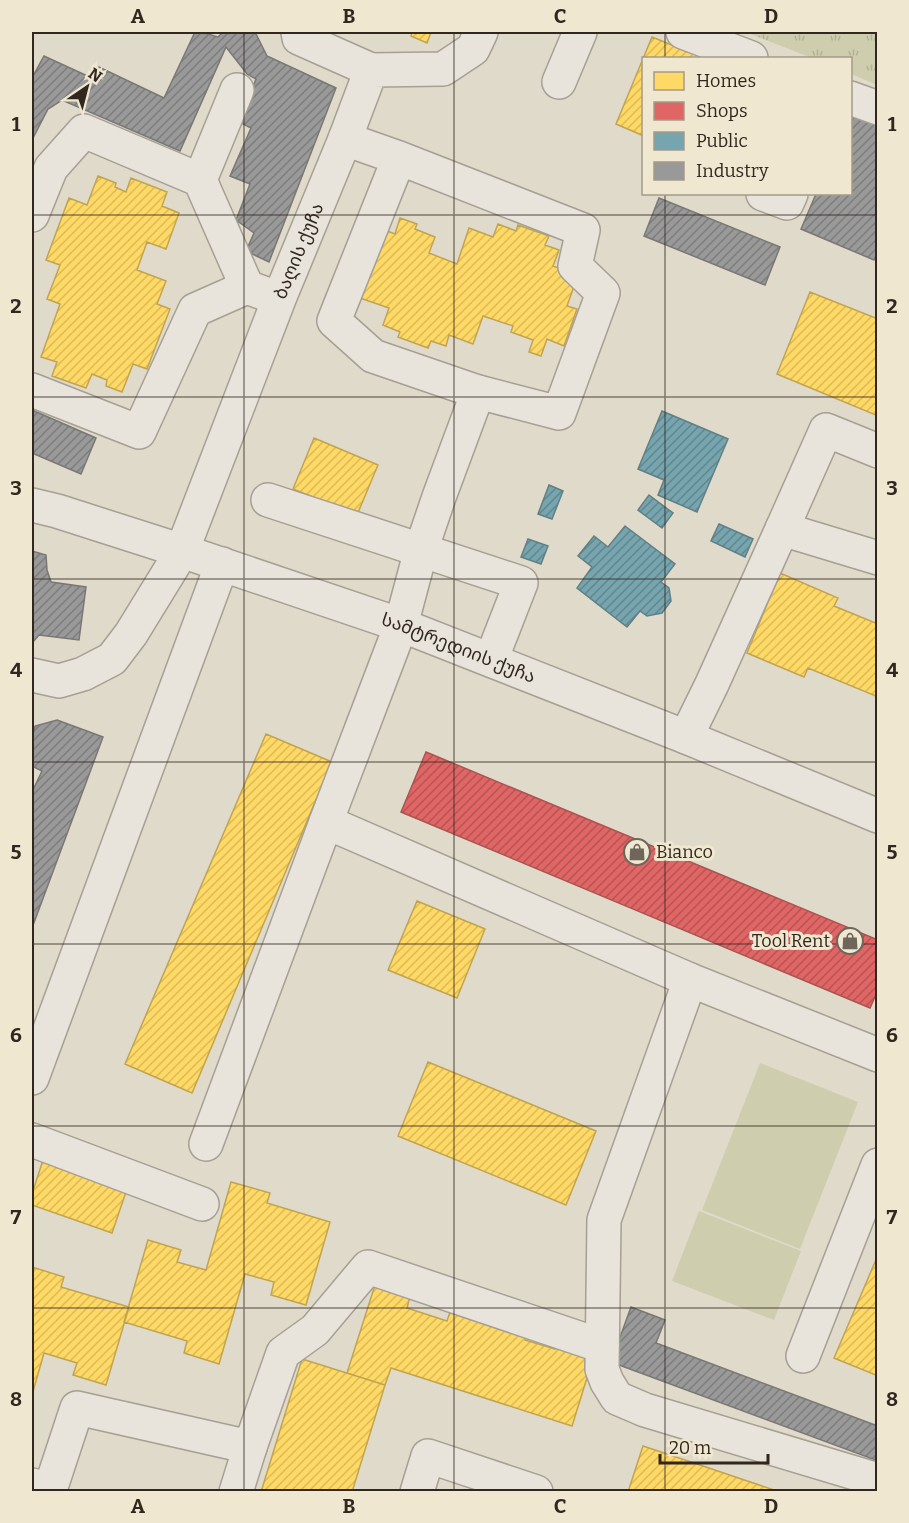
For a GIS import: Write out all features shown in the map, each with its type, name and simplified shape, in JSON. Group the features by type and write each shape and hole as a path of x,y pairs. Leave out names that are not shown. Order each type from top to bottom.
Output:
{"street":[{"path":"298,32 299,38 371,70 443,69 473,48 481,32"},
{"path":"559,82 580,32"},
{"path":"682,32 748,57"},
{"name":"ბაღის ქუჩა","path":"32,675 59,681 83,674 111,659 131,634 182,551 279,299 345,140 371,70"},
{"path":"200,180 237,90"},
{"path":"852,99 878,108"},
{"path":"32,215 51,168 84,131 200,180 247,287"},
{"path":"345,140 399,158 584,230 575,266 603,293 559,412 478,392 373,356 334,321 399,158"},
{"path":"766,195 788,203 791,195"},
{"path":"32,390 139,432 195,310 247,287 279,299"},
{"path":"206,1144 401,625 421,550 478,392"},
{"path":"686,737 826,430 878,451"},
{"path":"268,500 521,583 490,660"},
{"name":"სამტრედიის ქუჩა","path":"32,505 222,564 401,625 686,737 878,816"},
{"path":"782,529 878,558"},
{"path":"32,1078 222,564"},
{"path":"326,822 690,980 878,1055"},
{"path":"690,980 604,1220 602,1368 607,1382 617,1398 645,1410 878,1480"},
{"path":"32,1140 202,1204"},
{"path":"803,1356 878,1165"},
{"path":"236,1491 283,1353 315,1330 368,1267 602,1346"},
{"path":"32,1485 50,1490 77,1408 250,1447"},
{"path":"417,1491 428,1456 536,1491"}],"green space":[{"path":"745,32 877,32 877,85 852,74 852,57 809,57"},
{"path":"760,1063 858,1102 800,1249 702,1210"},
{"path":"699,1211 801,1251 774,1320 672,1281"}],"building: Homes":[{"path":"412,32 431,32 427,43 411,36"},
{"path":"652,37 702,57 644,57"},
{"path":"642,61 642,135 616,124"},
{"path":"98,176 116,183 115,187 126,192 131,178 167,192 162,206 179,213 166,249 147,242 137,270 166,281 157,304 170,309 147,369 133,364 122,392 106,386 107,380 92,374 86,388 52,376 57,362 41,357 60,304 47,299 60,265 46,260 69,198 87,205"},
{"path":"400,218 417,224 415,229 435,237 429,253 457,264 469,228 493,237 498,224 516,231 518,225 549,236 545,245 559,250 553,266 578,275 567,306 577,309 564,346 547,339 541,356 529,352 533,340 511,332 513,326 483,316 473,344 449,335 446,346 431,341 428,348 398,337 400,332 383,325 389,308 360,298 385,230 395,234"},
{"path":"810,292 878,319 878,416 777,374"},
{"path":"314,438 378,465 357,515 293,489"},
{"path":"780,573 838,598 834,606 878,624 878,697 808,668 804,677 747,653"},
{"path":"266,734 332,762 192,1093 125,1064"},
{"path":"417,901 485,929 457,998 388,970"},
{"path":"428,1062 596,1131 566,1205 398,1136"},
{"path":"43,1160 127,1189 112,1233 32,1205 32,1194"},
{"path":"231,1182 270,1193 267,1203 330,1222 306,1305 271,1295 274,1282 245,1274 219,1364 184,1353 187,1341 124,1322 148,1240 181,1250 177,1262 206,1270"},
{"path":"878,1255 878,1376 834,1358"},
{"path":"32,1267 64,1277 61,1287 129,1307 106,1385 73,1375 77,1363 44,1353 32,1395"},
{"path":"375,1285 410,1296 407,1308 447,1321 452,1306 528,1330 525,1340 555,1349 559,1338 596,1349 572,1426 391,1368 385,1385 347,1373"},
{"path":"302,1359 385,1385 352,1492 261,1492"},
{"path":"643,1446 691,1462 780,1492 628,1492"}],"building: Shops":[{"path":"426,752 878,940 878,990 870,1008 401,812"}],"building: Public":[{"path":"662,411 728,439 697,512 658,495 664,480 638,469"},
{"path":"549,485 563,491 552,519 538,514"},
{"path":"649,495 673,513 662,528 638,510"},
{"path":"719,524 753,539 745,557 711,541"},
{"path":"625,526 675,564 661,582 669,588 671,601 662,613 647,616 640,611 627,627 577,588 592,567 578,556 594,536 608,547"},
{"path":"528,539 548,546 541,564 521,557"}],"building: Industry":[{"path":"195,32 218,37 223,32 255,32 267,56 336,88 269,262 246,251 254,233 236,220 250,184 230,176 251,128 239,122 256,79 247,74 226,47 180,151 62,100 48,109 32,140 32,78 44,56 94,79 99,67 164,98"},
{"path":"852,112 878,124 878,251 874,260 801,229 816,195 852,195"},
{"path":"659,198 780,247 765,285 644,236"},
{"path":"32,410 96,438 81,474 32,453"},
{"path":"32,551 46,555 51,582 86,587 79,640 39,635 32,643"},
{"path":"57,720 103,737 32,928 32,792 42,771 32,766 32,738 35,726"},
{"path":"631,1307 665,1320 656,1343 875,1425 878,1418 878,1461 611,1362"}],"place":[{"name":"Bianco","path":"637,852"},
{"name":"Tool Rent","path":"850,941"}]}
